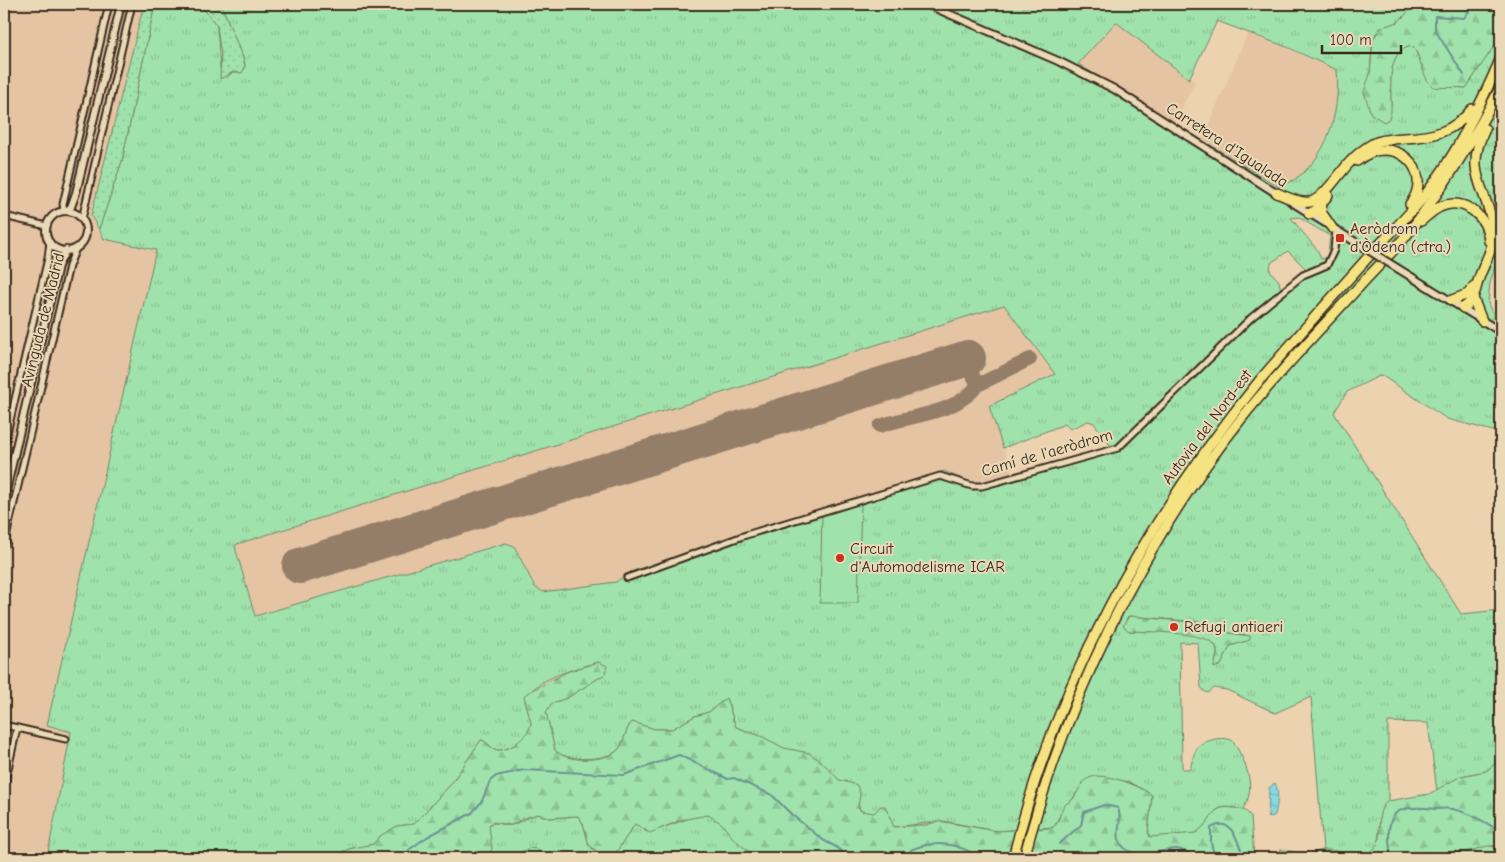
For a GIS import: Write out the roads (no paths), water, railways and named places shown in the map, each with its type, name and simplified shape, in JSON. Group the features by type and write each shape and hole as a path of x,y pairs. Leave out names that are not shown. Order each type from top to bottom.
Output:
{"highway":[{"name":"Autovia del Nord-est","path":"1013,858 1029,802 1071,690 1099,626 1149,536 1181,485 1222,428 1262,378 1369,255 1422,198 1461,139 1501,58"},
{"name":"Autovia del Nord-est","path":"1024,858 1054,758 1086,679 1118,611 1156,543 1182,501 1240,420 1308,342 1405,237 1449,177 1480,128 1501,86"},
{"path":"1309,214 1351,160 1364,149 1376,142 1390,139 1428,137 1444,132 1457,125 1467,116 1483,95"},
{"path":"1463,308 1471,296 1494,240 1494,227 1479,185 1476,166 1479,140 1501,96"},
{"path":"1277,193 1302,202 1318,202 1362,157 1380,149 1396,150 1412,162 1418,180 1416,198 1369,255"},
{"path":"1318,202 1321,212 1334,229"},
{"path":"1405,237 1429,214 1441,206 1460,204 1476,212 1482,219 1488,232 1488,257"},
{"path":"1452,300 1471,296"},
{"path":"1471,296 1482,321"}],"street":[{"path":"65,211 63,204 109,4"},
{"path":"76,193 85,235 76,248 66,250 52,244 47,226 51,218 71,207 76,193 121,4"},
{"path":"80,217 132,4"},
{"name":"Carretera d'Igualada","path":"926,4 1058,61 1114,89 1309,214 1452,300 1501,332"},
{"path":"65,211 80,217"},
{"path":"4,216 47,226"},
{"name":"Camí de l'aeròdrom","path":"628,578 746,535 940,476 972,486 982,486 1118,448 1251,318 1303,275 1327,265 1334,250 1334,229"},
{"name":"Avinguda de Madrid","path":"52,244 58,266"},
{"name":"Avinguda de Madrid","path":"4,446 52,244"},
{"name":"Avinguda de Madrid","path":"4,546 70,266 76,248"},
{"name":"Avinguda de Madrid","path":"4,499 58,266 66,250"},
{"path":"4,726 66,739"},
{"path":"4,787 18,728"}],"water":[{"path":"1275,783 1278,794 1277,803 1275,815 1271,817 1268,816 1269,788"}],"waterway":[{"path":"1464,75 1435,30 1435,16 1464,18 1469,11 1469,4"},
{"path":"403,858 410,849 427,837 472,813 482,801 490,781 496,776 524,770 624,775 679,755 728,779 734,778 772,795 791,814 823,840 836,847 846,856 853,858"},
{"path":"1059,844 1081,825 1084,812 1104,805 1118,808 1120,817 1118,835 1120,843 1125,849 1138,854 1180,849 1196,858"},
{"path":"1391,858 1389,843 1390,822 1394,815 1409,808 1459,810 1501,831"},
{"path":"1215,858 1211,843 1211,828 1218,825 1225,825 1234,833 1244,858"},
{"path":"906,858 911,850 937,844 955,846 979,857"},
{"path":"855,858 862,858"}],"place":[{"name":"Aeròdrom d'Òdena (ctra.)","path":"1340,238"},
{"name":"Circuit d'Automodelisme ICAR","path":"840,558"},
{"name":"Refugi antiaeri","path":"1174,627"}]}
